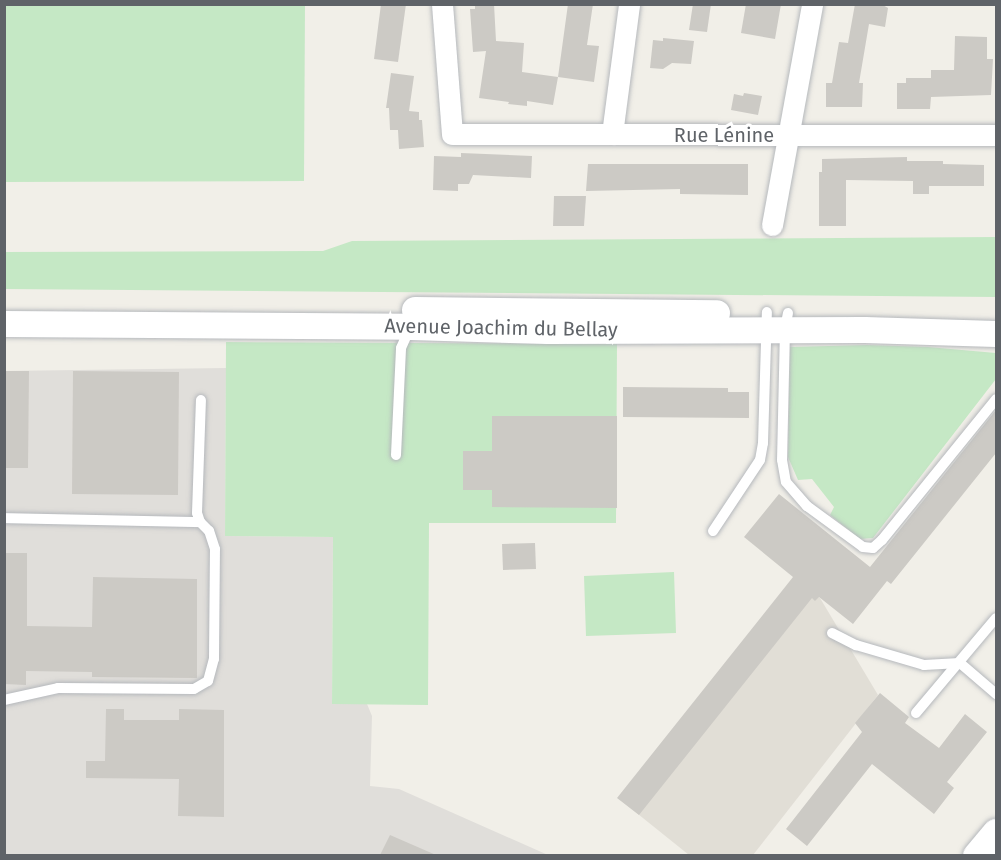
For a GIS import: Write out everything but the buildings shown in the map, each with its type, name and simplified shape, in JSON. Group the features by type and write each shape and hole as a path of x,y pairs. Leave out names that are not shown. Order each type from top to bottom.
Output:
{"main road":[{"path":"977,855 996,832"}],"street":[{"name":"Rue Lénine","path":"442,4 452,134 996,135"},
{"path":"612,134 629,4"},
{"path":"772,225 812,4"},
{"name":"Avenue Joachim du Bellay","path":"4,307 412,318 548,331 776,321 996,316"},
{"name":"Avenue Joachim du Bellay","path":"4,324 412,318"},
{"name":"Avenue Joachim du Bellay","path":"776,321 996,334"}],"lane":[{"path":"396,455 401,348 412,318"},
{"path":"776,321 782,460 786,482 807,506 863,547 873,548 882,540 996,399"},
{"path":"712,531 760,460 776,321"},
{"path":"4,700 58,688 194,688 204,684 211,674 214,659 215,549 209,531 200,522 196,499 201,399"},
{"path":"4,518 200,522"},
{"path":"916,713 996,618"},
{"path":"832,633 856,645 924,665 960,663 996,694"}],"shaded area":[{"path":"226,368 225,536 333,537 332,704 367,704 372,716 370,786 399,789 548,855 5,856 5,371"},
{"path":"794,578 820,598 878,695 753,855 689,855 618,798"}],"green space":[{"path":"4,5 305,5 304,181 5,182"},
{"path":"996,237 996,297 5,289 5,252 323,251 352,241"},
{"path":"226,342 617,344 616,523 429,523 428,705 332,704 333,537 225,536"},
{"path":"867,345 996,353 996,379 873,538 860,539 830,515 834,507 812,479 798,480 788,457 790,347"},
{"path":"674,572 676,633 586,636 584,576"}]}
